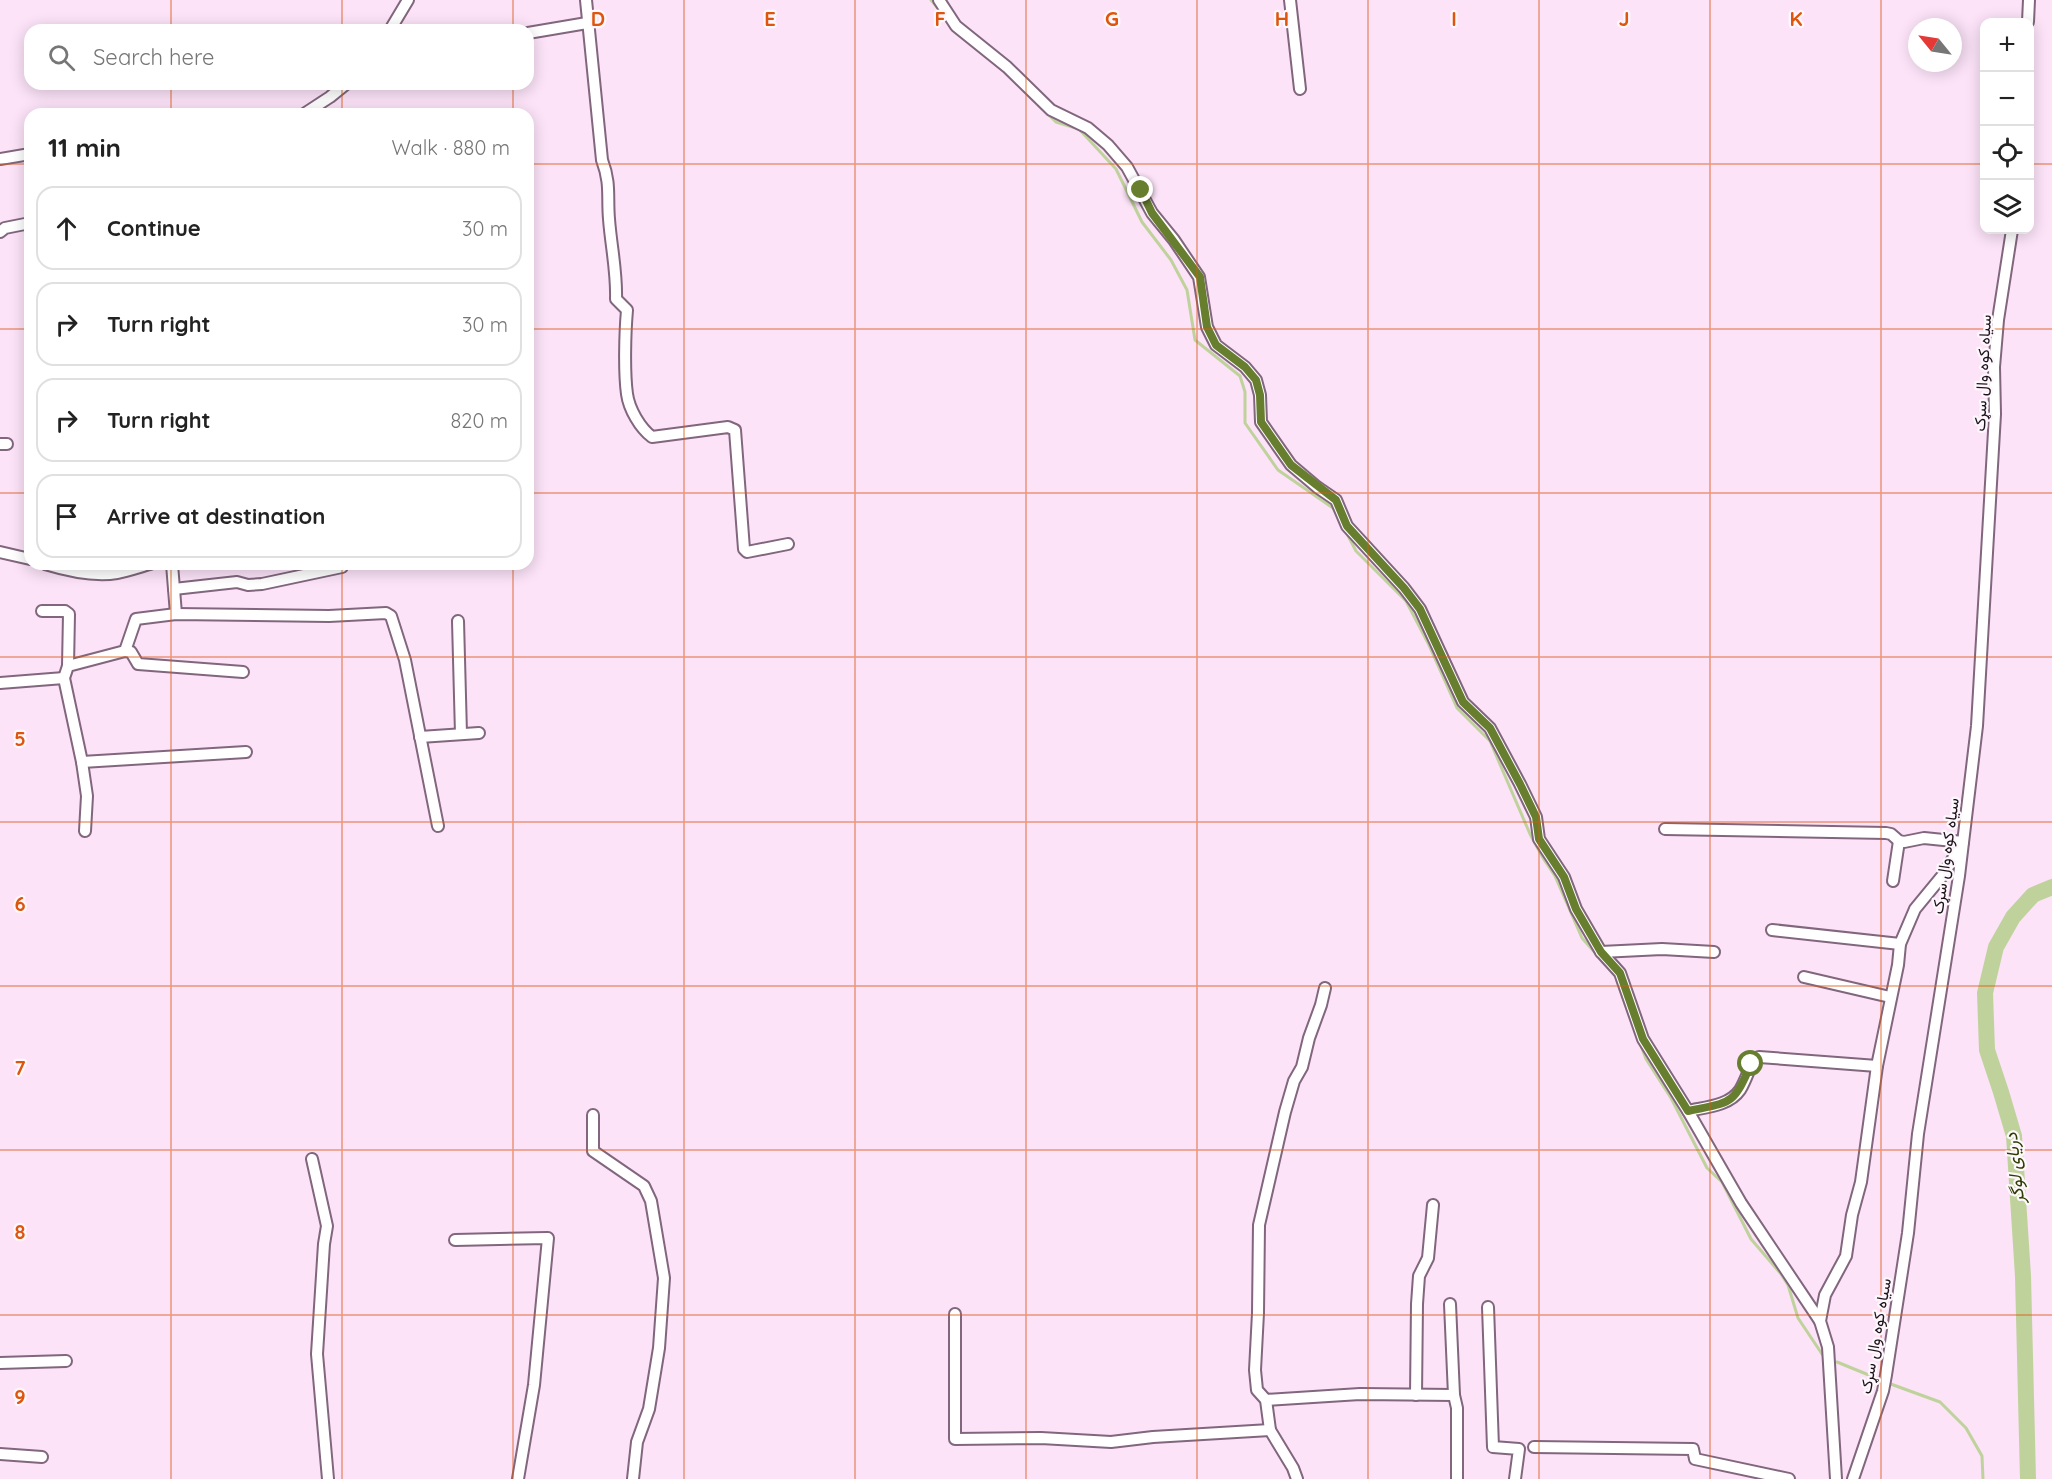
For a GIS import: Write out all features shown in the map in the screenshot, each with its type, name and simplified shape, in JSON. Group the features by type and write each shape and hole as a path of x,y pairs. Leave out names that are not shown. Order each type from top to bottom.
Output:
{"street":[{"path":"394,24 408,0"},
{"path":"586,0 602,160 609,184 608,217 616,278 616,298 627,310 627,395 636,417 646,433 652,437 732,427 735,430 744,549 747,552 788,544"},
{"path":"939,0 956,26 1006,67 1051,110 1088,128 1108,145 1127,167 1152,213 1200,277 1207,327 1216,345 1245,367 1256,380 1260,395 1261,422 1291,465 1336,500 1347,526 1404,588 1420,609 1463,702 1490,728 1520,784 1536,817 1539,839 1564,877 1576,909 1601,952 1620,973 1643,1039 1741,1203 1820,1321 1828,1347 1836,1479"},
{"path":"1290,0 1300,89"},
{"path":"2028,18 2029,0"},
{"path":"534,32 587,23"},
{"path":"313,108 339,90"},
{"path":"0,159 24,155"},
{"path":"0,232 5,228 24,224"},
{"name":"سیاه کوه وال سړک","path":"1853,1479 1883,1391 1886,1375 1908,1233 1918,1134 1963,842 1977,726 1995,414 1994,367 1998,320 2011,234"},
{"path":"0,552 24,558"},
{"path":"71,570 116,573 127,570"},
{"path":"172,570 176,614"},
{"path":"174,589 237,582 248,585 262,584 328,570"},
{"path":"42,611 65,611 69,614 68,666 64,678 87,796 85,831"},
{"path":"125,651 136,619 176,614 305,616 388,614 391,616 405,660 438,826"},
{"path":"458,621 461,734"},
{"path":"68,666 125,651 131,652 138,664 243,672"},
{"path":"0,683 64,678"},
{"path":"420,737 478,733"},
{"path":"82,762 246,752"},
{"path":"1665,829 1886,833 1891,834 1899,842 1924,838 1963,842 1943,875 1916,909 1900,944 1898,965 1877,1066 1861,1182 1852,1215 1846,1256 1826,1295 1820,1321"},
{"path":"1893,881 1899,842"},
{"path":"1772,930 1900,944"},
{"path":"1601,952 1662,949 1714,952"},
{"path":"1804,977 1890,997"},
{"path":"1297,1479 1293,1468 1270,1430 1266,1400 1257,1390 1255,1370 1259,1225 1285,1112 1294,1081 1302,1066 1325,988"},
{"path":"1688,1111 1732,1099 1740,1090 1754,1059 1759,1057 1877,1066"},
{"path":"593,1115 593,1151 644,1186 651,1201 664,1278 659,1348 649,1409 637,1442 633,1479"},
{"path":"312,1159 327,1226 317,1354 328,1479"},
{"path":"1416,1395 1419,1276 1428,1258 1433,1205"},
{"path":"455,1240 548,1239 534,1385 518,1479"},
{"path":"1450,1304 1454,1395 1457,1408 1457,1479"},
{"path":"1488,1307 1493,1447 1519,1449 1515,1479"},
{"path":"955,1314 955,1439 1041,1438 1111,1442 1153,1437 1270,1430"},
{"path":"0,1363 66,1361"},
{"path":"1266,1400 1360,1394 1454,1395"},
{"path":"1534,1447 1693,1449 1695,1458 1789,1479"},
{"path":"0,1455 42,1457"}],"waterway":[{"path":"931,0 941,12"},
{"path":"1013,80 1056,122 1079,129 1116,169 1142,222 1171,260 1187,290 1195,340 1240,376 1245,392 1245,423 1278,470 1333,508 1338,517"},
{"path":"1345,530 1356,551 1406,601 1457,708 1490,741 1530,834 1555,876 1582,938 1597,955"},
{"name":"دریای لوگر","path":"2028,1479 2023,1276 2014,1136 1987,1050 1985,993 1996,947 2013,917 2033,895 2052,887"},
{"path":"1617,981 1627,1009"},
{"path":"1640,1043 1646,1059 1671,1098 1707,1168 1722,1182 1751,1239 1788,1285 1798,1318 1824,1357"},
{"path":"1837,1362 1881,1380"},
{"path":"1888,1383 1940,1402 1966,1428 1982,1456 1983,1479"}],"route":[{"path":"1141,190 1152,213 1200,277 1207,327 1216,345 1245,367 1256,380 1260,395 1261,422 1291,465 1336,500 1347,526 1404,588 1420,609 1463,702 1490,728 1536,817 1539,839 1564,877 1576,909 1601,952 1620,973 1643,1039 1688,1111 1732,1099 1740,1090 1751,1064"}]}
